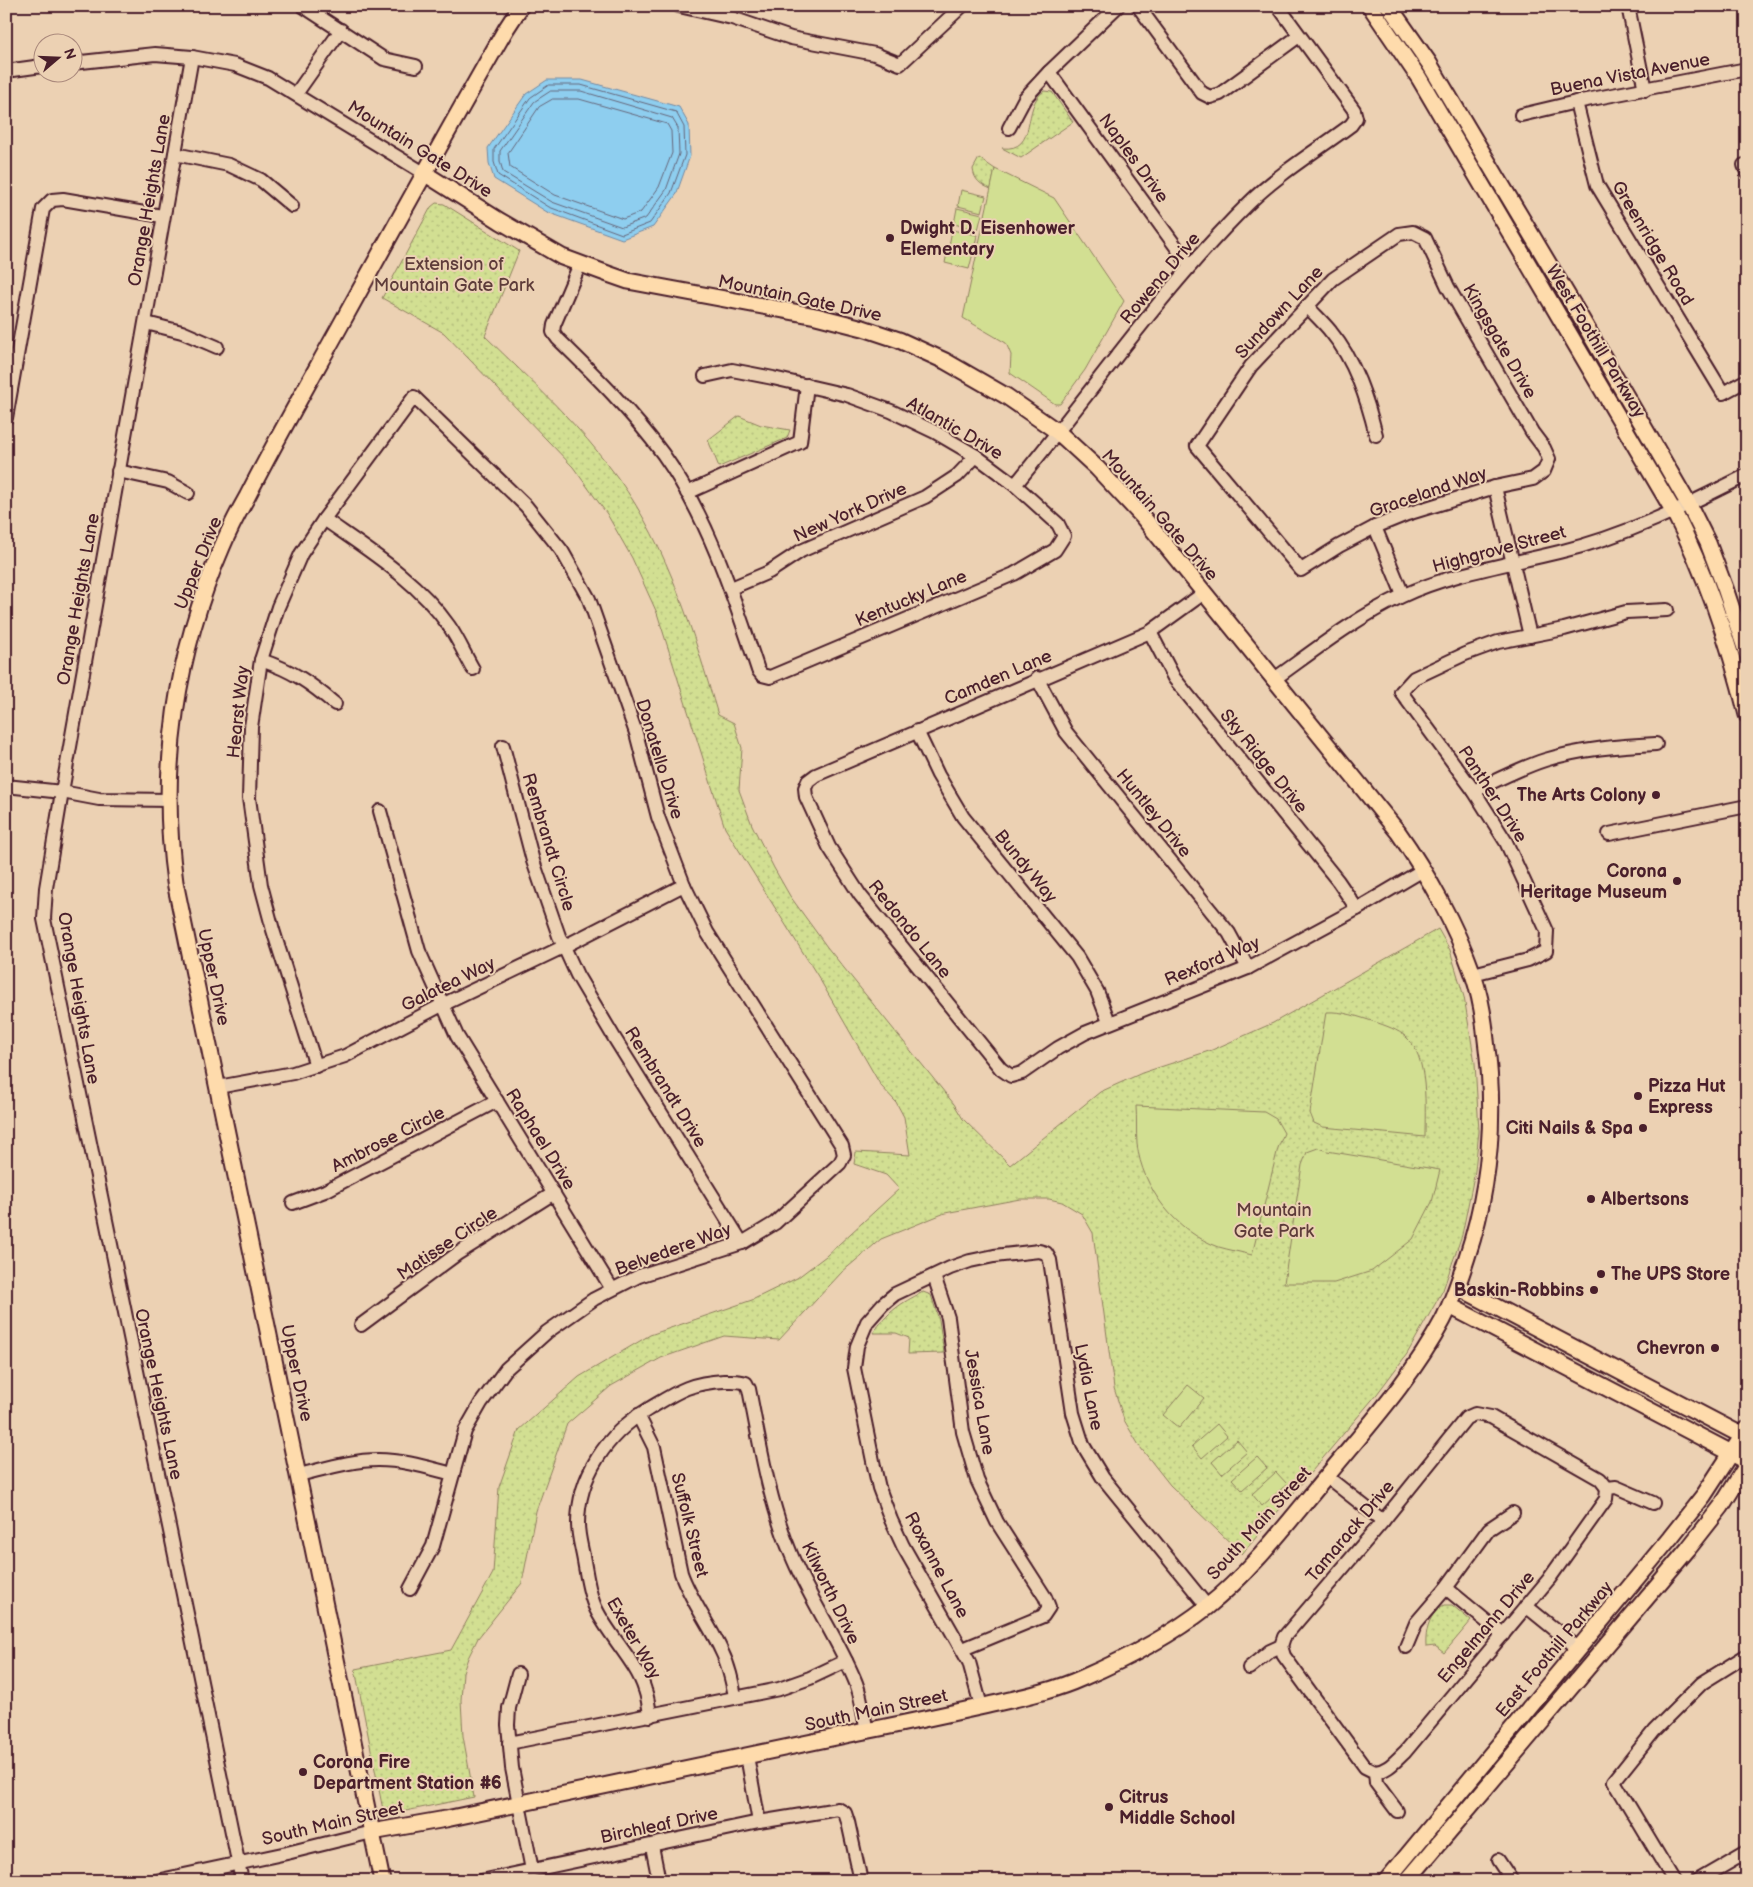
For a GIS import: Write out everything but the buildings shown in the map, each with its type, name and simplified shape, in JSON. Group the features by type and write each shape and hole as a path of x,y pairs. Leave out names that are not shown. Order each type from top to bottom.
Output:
{"main road":[{"name":"Upper Drive","path":"382,1881 175,882 170,827 171,738 180,675 201,600 222,546 260,471 424,173 521,6"},
{"name":"West Foothill Parkway","path":"1370,6 1419,78 1674,512 1692,550 1711,598 1747,715"},
{"name":"West Foothill Parkway","path":"1389,6 1429,62 1593,338 1689,505 1708,543 1747,654"},
{"name":"Mountain Gate Drive","path":"424,173 500,221 580,264 628,281 816,316 862,328 899,340 945,361 985,383 1058,432 1097,468 1142,516 1398,832 1423,870 1448,918 1473,974 1482,1009 1489,1062 1492,1112 1490,1150 1483,1204 1458,1287"},
{"name":"South Main Street","path":"372,1832 888,1728 1052,1689 1114,1664 1171,1633 1207,1606 1255,1560 1359,1438 1416,1365 1450,1306 1458,1287"},
{"path":"1458,1287 1746,1434"},
{"path":"1450,1306 1747,1463"},
{"path":"1549,1357 1564,1356 1586,1368 1591,1366 1595,1358"},
{"name":"East Foothill Parkway","path":"1386,1881 1670,1538 1704,1495 1746,1434"},
{"name":"East Foothill Parkway","path":"1407,1881 1688,1550 1721,1507 1747,1463"},
{"path":"1519,1748 1543,1706 1580,1664 1583,1656 1579,1649"}],"street":[{"path":"303,6 384,59 416,66"},
{"path":"679,6 732,18 791,38 875,54 900,64 962,6"},
{"path":"1009,128 1025,98 1049,72 1118,6"},
{"path":"1138,6 1202,93 1210,97 1220,94 1300,36 1278,6"},
{"path":"1628,6 1645,90"},
{"path":"296,94 341,30"},
{"name":"Rowena Drive","path":"1014,485 1190,266 1250,202 1274,181 1351,125 1356,118 1354,110 1300,36"},
{"name":"Mountain Gate Drive","path":"82,62 154,54 192,57 235,65 268,78 296,94 424,173"},
{"name":"Orange Heights Lane","path":"192,57 162,216 146,323 62,792 46,888 44,919 242,1881"},
{"path":"6,71 32,67"},
{"name":"Buena Vista Avenue","path":"1521,115 1576,102 1645,90 1747,68"},
{"name":"Naples Drive","path":"1049,72 1190,266"},
{"name":"Greenridge Road","path":"1576,102 1597,185 1723,392 1747,380"},
{"path":"175,154 229,165 261,180 292,206"},
{"path":"6,418 44,209 52,200 63,198 162,216"},
{"name":"Sundown Lane","path":"1301,570 1197,446 1251,366 1333,278 1398,234 1413,232"},
{"name":"Kingsgate Drive","path":"1413,232 1425,238 1448,287 1532,432 1544,448 1549,460 1544,471"},
{"path":"580,264 554,325 553,332 610,391 663,454 687,493 709,535 731,588"},
{"path":"1307,306 1332,332 1354,368 1367,398 1376,435"},
{"path":"146,323 182,332 217,347"},
{"name":"Atlantic Drive","path":"705,376 732,370 847,395 892,411 935,432 976,456 1014,485 1058,524 1064,536"},
{"path":"687,493 800,442 807,385"},
{"name":"Hearst Way","path":"316,1066 273,930 261,884 249,798 251,727 261,660 278,607 301,554 324,519 414,397"},
{"name":"Donatello Drive","path":"414,397 526,506 562,551 589,599 636,733 658,817 684,885 707,932 842,1146 844,1155"},
{"name":"New York Drive","path":"731,588 769,572 802,551 925,497 957,476 976,456"},
{"path":"118,471 168,482 188,493"},
{"name":"Graceland Way","path":"1301,570 1339,546 1375,527 1406,514 1495,487 1533,479 1544,471"},
{"name":"Highgrove Street","path":"1273,680 1363,616 1403,595 1457,576 1559,552 1607,538 1674,512 1747,475"},
{"path":"1495,487 1511,562 1530,636 1626,612 1667,610"},
{"path":"324,519 377,556 412,584 448,626 473,669"},
{"path":"1375,527 1403,595"},
{"name":"Kentucky Lane","path":"731,588 758,670 762,675 770,676 1014,574 1055,550 1064,536"},
{"name":"Camden Lane","path":"805,788 808,781 816,775 1037,678 1150,632 1204,593"},
{"name":"Sky Ridge Drive","path":"1150,632 1174,678 1338,881 1357,909"},
{"name":"Panther Drive","path":"1473,974 1528,960 1546,951 1547,932 1506,842 1474,791 1401,692 1414,678 1465,654 1498,642 1530,636"},
{"path":"261,660 280,667 309,682 335,704"},
{"name":"Huntley Drive","path":"1037,678 1066,732 1229,933 1248,968"},
{"name":"Bundy Way","path":"917,730 938,775 963,817 1077,957 1097,991 1109,1022"},
{"path":"1474,791 1520,769 1546,760 1611,746 1656,744"},
{"name":"Rembrandt Circle","path":"503,746 533,861 563,947"},
{"path":"6,786 62,792 99,799 170,800"},
{"name":"Redondo Lane","path":"805,788 811,809 829,847 860,895 1001,1069 1011,1076"},
{"path":"1609,834 1747,806"},
{"name":"Raphael Drive","path":"380,811 419,952 457,1036 612,1289"},
{"name":"Rexford Way","path":"1011,1076 1022,1073 1058,1048 1109,1022 1248,968 1357,909 1423,870"},
{"name":"Galatea Way","path":"218,1088 293,1073 345,1056 442,1005 563,947 684,885"},
{"name":"Rembrandt Drive","path":"563,947 577,975 615,1039 742,1243"},
{"name":"Ambrose Circle","path":"293,1203 325,1191 497,1102"},
{"name":"Belvedere Way","path":"410,1589 433,1546 465,1431 481,1403 506,1369 548,1332 594,1299 612,1289 639,1276 742,1243 775,1223 840,1163 844,1155"},
{"name":"Matisse Circle","path":"361,1325 457,1254 554,1193"},
{"name":"Roxanne Lane","path":"981,1706 973,1672 963,1649 903,1546 880,1488 854,1368 857,1346 867,1322 895,1294 964,1264 994,1256 1039,1251 1046,1253"},
{"name":"Lydia Lane","path":"1046,1253 1050,1260 1073,1413 1083,1445 1102,1478 1207,1606"},
{"name":"Jessica Lane","path":"934,1276 948,1318 963,1432 978,1480 997,1522 1045,1597 1049,1607 1043,1616 963,1649"},
{"name":"Exeter Way","path":"650,1716 645,1689 636,1671 604,1626 595,1607 589,1586 578,1526 580,1504 589,1474 596,1460 616,1433 638,1415 678,1391 691,1386 712,1382 740,1381 746,1383"},
{"name":"Kilworth Drive","path":"746,1383 775,1509 790,1553 807,1591 846,1661 856,1684 867,1731"},
{"name":"Tamarack Drive","path":"1250,1668 1270,1651 1281,1646 1284,1637 1383,1521 1466,1418 1475,1414 1491,1417 1600,1479 1606,1488"},
{"name":"Suffolk Street","path":"638,1415 654,1447 681,1573 687,1589 722,1651 735,1696"},
{"path":"298,1475 350,1463 377,1460 405,1462 453,1474"},
{"path":"1326,1476 1383,1521"},
{"path":"1606,1488 1616,1487 1653,1503"},
{"name":"Engelmann Drive","path":"1374,1772 1388,1768 1405,1752 1549,1579 1606,1499 1606,1488"},
{"path":"1406,1647 1416,1623 1446,1588 1489,1529 1513,1512"},
{"path":"1446,1588 1503,1635"},
{"path":"1526,1606 1579,1649"},
{"path":"1281,1646 1284,1656 1365,1767 1374,1772 1376,1783 1397,1811"},
{"path":"1674,1881 1614,1781 1654,1731 1702,1683 1747,1654"},
{"path":"509,1743 650,1716 735,1696 779,1689 810,1678 846,1661"},
{"path":"518,1674 509,1708 509,1743 532,1870"},
{"path":"747,1756 759,1822"},
{"name":"Birchleaf Drive","path":"481,1881 759,1822 838,1810 845,1813 861,1881"},
{"name":"South Main Street","path":"156,1881 372,1832"},
{"path":"652,1846 659,1881"},
{"path":"1697,1881 1747,1852"},
{"path":"1498,1860 1512,1881"}],"green space":[{"path":"1044,91 1052,92 1073,122 1021,158 1002,148 1013,147 1021,143 1028,127 1033,107 1037,98"},
{"path":"979,158 995,169 991,189 976,179 973,169"},
{"path":"995,169 1054,198 1124,301 1085,370 1060,404 1055,404 1010,373 1011,355 1006,343 963,318"},
{"path":"961,190 986,196 982,212 958,206"},
{"name":"Mountain Gate Park","path":"436,203 444,204 519,251 485,336 588,440 618,478 652,533 689,622 718,715 734,723 742,748 739,790 752,825 790,896 827,947 954,1104 963,1119 1010,1165 1100,1092 1142,1073 1212,1050 1273,1023 1438,929 1450,950 1464,997 1475,1063 1479,1131 1475,1171 1462,1235 1443,1290 1407,1354 1377,1394 1242,1554 1170,1485 1140,1447 1124,1420 1114,1388 1093,1233 1082,1214 1062,1202 1049,1199 1020,1199 945,1213 881,1239 842,1272 779,1340 724,1336 661,1358 611,1386 567,1424 536,1511 522,1583 478,1638 463,1672 461,1700 463,1736 474,1797 391,1814 383,1810 355,1669 451,1650 493,1573 499,1487 519,1430 579,1377 650,1335 752,1300 797,1278 826,1256 899,1189 886,1175 854,1164 856,1152 910,1155 904,1117 896,1102 881,1086 819,978 725,828 657,613 632,558 607,514 573,467 444,333 382,298 431,207"},
{"path":"957,208 982,214 978,230 954,224"},
{"path":"952,230 977,235 974,251 949,246"},
{"path":"948,248 973,253 969,269 945,263"},
{"path":"739,416 761,425 790,430 787,438 719,467 708,440"},
{"path":"1326,1012 1339,1012 1375,1022 1387,1026 1406,1037 1419,1057 1422,1070 1425,1099 1425,1137 1323,1127 1314,1123 1310,1113"},
{"path":"1136,1106 1264,1112 1276,1119 1284,1133 1278,1148 1252,1255 1219,1247 1203,1240 1175,1219 1164,1206 1146,1177 1140,1160 1137,1144"},
{"path":"1318,1148 1440,1170 1432,1202 1413,1239 1372,1271 1334,1283 1284,1283 1302,1165 1307,1152"},
{"path":"923,1292 931,1295 939,1320 944,1353 908,1354 909,1338 896,1333 873,1333 895,1309"},
{"path":"1188,1385 1204,1398 1179,1428 1163,1415"},
{"path":"1217,1424 1227,1436 1202,1458 1192,1446"},
{"path":"1237,1440 1247,1452 1222,1474 1212,1462"},
{"path":"1257,1457 1267,1468 1242,1490 1232,1479"},
{"path":"1276,1472 1287,1484 1262,1506 1252,1494"},
{"path":"1444,1605 1452,1605 1471,1621 1444,1653 1435,1646 1426,1647 1426,1641 1427,1629 1431,1618"}],"water":[{"path":"547,80 582,80 679,107 689,125 690,156 676,195 653,227 622,239 547,212 494,179 489,163 488,148 526,94"}],"place":[{"name":"Dwight D. Eisenhower Elementary","path":"890,238"},
{"name":"The Arts Colony","path":"1656,795"},
{"name":"Corona Heritage Museum","path":"1677,881"},
{"name":"Pizza Hut Express","path":"1638,1096"},
{"name":"Citi Nails & Spa","path":"1643,1128"},
{"name":"Albertsons","path":"1591,1199"},
{"name":"The UPS Store","path":"1601,1274"},
{"name":"Baskin-Robbins","path":"1594,1290"},
{"name":"Chevron","path":"1715,1348"},
{"name":"Corona Fire Department Station #6","path":"303,1772"},
{"name":"Citrus Middle School","path":"1109,1807"}],"park label":[{"name":"Extension of Mountain Gate Park","path":"454,274"}]}
